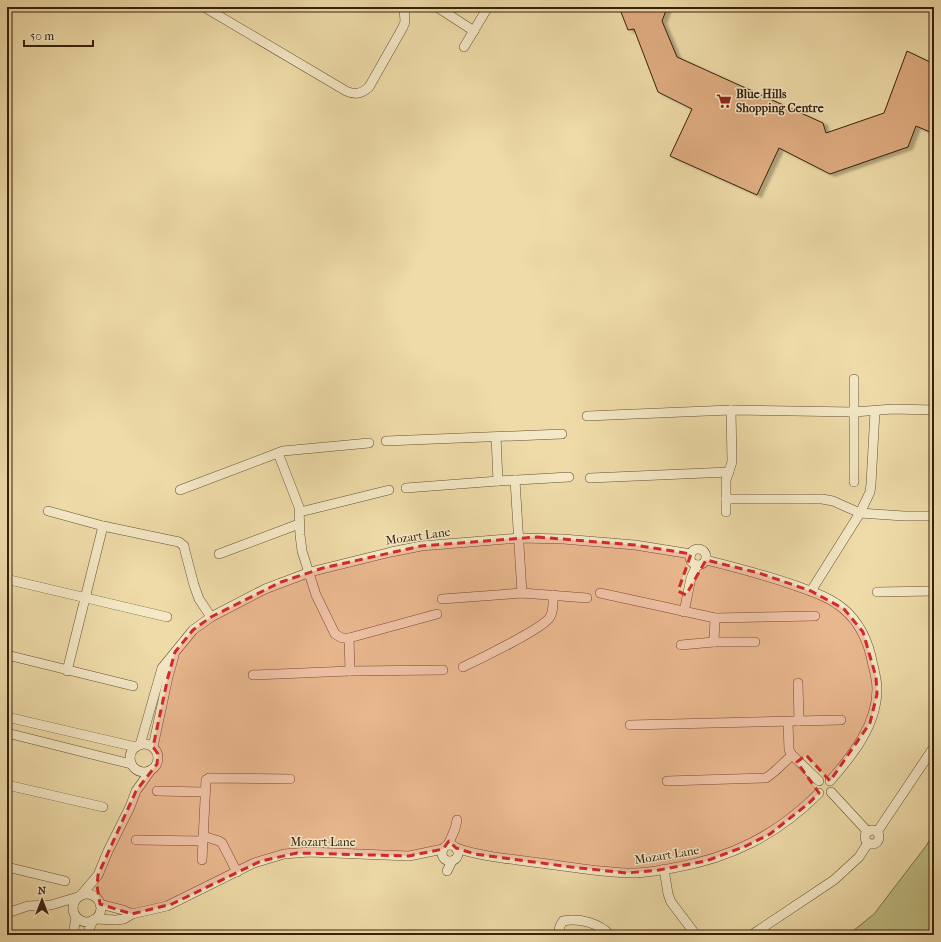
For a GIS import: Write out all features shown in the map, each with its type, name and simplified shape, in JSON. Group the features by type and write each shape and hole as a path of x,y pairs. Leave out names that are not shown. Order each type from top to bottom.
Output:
{"street":[{"path":"204,7 346,92 352,94 361,93 368,87 403,28 404,7"},
{"path":"437,7 446,10 474,32"},
{"path":"464,47 474,32 484,8"},
{"path":"854,379 854,482"},
{"path":"587,416 731,410 854,412 892,409 934,410"},
{"path":"726,512 725,482 732,462 731,410"},
{"path":"811,591 860,513 868,496 871,484 875,411"},
{"path":"386,441 562,434"},
{"path":"496,437 498,481"},
{"path":"180,490 278,453 301,449 370,443"},
{"path":"278,453 300,512 299,524 301,546 316,595 334,632 339,636 349,638 437,614"},
{"path":"590,478 729,472"},
{"path":"406,488 568,477"},
{"path":"515,480 522,593"},
{"path":"300,512 389,490"},
{"path":"726,499 826,500 833,501 860,513 904,516 934,516"},
{"path":"48,511 103,526 175,541 182,544 194,585 200,599 211,617"},
{"path":"219,554 299,524"},
{"path":"67,671 103,526"},
{"name":"Mozart Lane","path":"138,746 158,677 165,664 193,630 211,617 265,589 310,572 420,546 519,538 549,538 620,544 691,554"},
{"path":"697,565 691,561 691,554 695,550 700,549 705,552 706,560"},
{"path":"706,560 759,573 811,591 844,609 863,632 867,643 877,688 874,709 870,723 848,758 830,781"},
{"path":"684,612 691,578 697,565 702,564 706,560"},
{"path":"10,580 168,617"},
{"path":"877,592 934,591"},
{"path":"442,599 522,593 587,598"},
{"path":"600,593 715,618 815,616"},
{"path":"463,667 543,624 551,616 553,595"},
{"path":"714,642 715,618"},
{"path":"349,638 350,671"},
{"path":"680,645 714,642 755,642"},
{"name":"Mozart Lane","path":"153,747 175,652"},
{"path":"7,655 67,671 133,686"},
{"path":"253,675 350,671 443,670"},
{"path":"798,683 799,721"},
{"path":"7,717 138,746 149,745 153,747 158,754 159,759 155,768 151,770 136,791 98,875 73,904 75,915 74,935"},
{"path":"630,725 842,720"},
{"path":"788,722 789,750 792,755 819,781"},
{"path":"7,733 133,766 142,772 151,770"},
{"path":"136,791 131,755 138,746"},
{"path":"868,843 865,837 872,832 934,747"},
{"path":"667,781 766,778 792,755"},
{"path":"202,860 204,792 206,780 209,778 290,779"},
{"path":"824,779 830,781 833,787 831,792 826,795 819,793 817,787 819,781 824,779"},
{"path":"7,785 103,807"},
{"path":"158,791 204,792"},
{"path":"831,792 847,811 872,832 879,834 879,840 874,844 868,843"},
{"name":"Mozart Lane","path":"94,919 124,919 132,914 153,910 172,904 261,861 290,853 409,856 430,851 475,854 586,869 642,873 706,861 722,856 754,842 770,834 809,803 819,793"},
{"path":"447,871 456,825"},
{"path":"136,840 203,839 222,843 237,872"},
{"path":"753,934 834,880 859,857 868,843"},
{"path":"7,867 65,881"},
{"path":"664,869 668,894 672,902 696,935"},
{"path":"87,935 94,919 100,913 98,875"},
{"path":"7,913 28,906 51,905 91,894 99,902 132,914"},
{"path":"51,905 75,915 84,921 94,919"},
{"path":"558,935 563,921 572,920 596,924 610,935"}],"highlighted area":[{"path":"537,537 635,545 691,554 678,591 686,595 706,560 759,573 811,591 844,609 863,632 876,677 877,694 870,723 830,781 806,755 797,762 819,793 809,803 770,834 746,846 706,861 659,870 627,873 475,854 456,848 449,841 443,849 409,856 297,853 261,861 172,904 132,914 100,904 97,886 98,875 136,791 157,764 158,754 153,747 168,677 175,652 193,630 211,617 281,582 323,568 421,546"}],"shaded area":[{"path":"934,833 934,935 848,935 874,914 926,846"}],"building":[{"name":"Blue Hills Shopping Centre","path":"619,7 670,7 667,8 662,21 677,57 823,123 826,133 884,113 907,51 934,64 934,122 930,132 916,126 908,147 830,174 779,148 757,195 670,156 692,109 658,92 634,29 628,30"}],"place":[{"name":"Blue Hills Shopping Centre","path":"724,101"}]}
